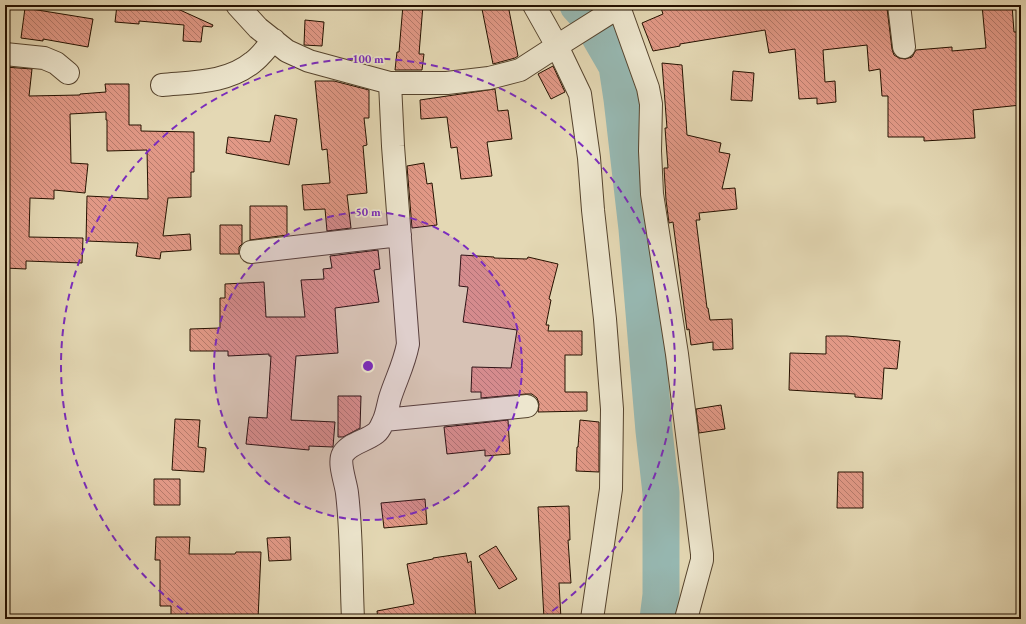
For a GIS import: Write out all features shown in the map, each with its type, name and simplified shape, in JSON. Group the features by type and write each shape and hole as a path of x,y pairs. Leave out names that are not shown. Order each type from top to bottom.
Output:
{"street":[{"path":"237,5 258,28 287,51 309,61 390,83 447,83 489,78 520,70 614,10 648,88 651,104 650,151 652,194 677,354 702,554 702,560 686,619"},
{"path":"534,5 562,43 580,94 589,158 605,319 612,409 610,489 592,619"},
{"path":"899,5 904,47"},
{"path":"162,85 202,81 232,75 253,62 274,40"},
{"path":"5,54 44,58 56,63 68,73"},
{"path":"353,619 347,492 342,466 342,455 349,447 377,432 387,413 389,400 405,360 408,344 393,146 390,83"},
{"path":"252,252 400,235"},
{"path":"384,420 527,406"}],"building":[{"path":"117,5 169,5 213,25 212,27 203,26 201,42 183,41 184,25 139,21 139,24 115,22"},
{"path":"403,5 423,5 419,54 424,54 422,70 395,70 397,52 399,52"},
{"path":"508,5 518,56 493,64 482,9"},
{"path":"660,5 859,5 860,7 876,5 876,9 887,8 894,55 905,59 912,57 916,50 952,47 952,51 986,48 982,5 1012,5 1014,32 1021,32 1021,105 973,110 975,138 924,141 924,137 888,137 888,96 882,96 880,69 869,71 867,45 823,50 825,82 835,81 836,102 817,104 817,98 799,99 795,49 769,53 765,30 680,44 680,46 653,51 642,23 663,14"},
{"path":"25,8 93,19 88,47 43,39 43,41 21,38"},
{"path":"305,20 324,22 322,46 304,45"},
{"path":"662,63 682,65 687,135 721,143 719,152 730,154 722,189 735,188 737,209 699,213 700,220 696,220 707,308 710,320 732,319 733,349 713,350 713,342 691,345 689,329 687,330 673,222 669,223 666,200 664,168 668,168 665,128 667,128"},
{"path":"553,66 565,92 551,99 538,74"},
{"path":"5,67 32,69 29,96 80,95 106,92 105,84 129,84 129,125 141,125 141,131 194,132 194,172 191,172 191,197 168,198 163,236 190,234 191,250 161,252 160,259 136,256 138,243 86,241 87,196 148,199 147,150 107,151 106,112 70,114 71,163 88,164 85,193 54,190 54,199 30,198 29,237 83,238 82,263 26,261 26,269 5,268"},
{"path":"733,71 754,73 752,101 731,100"},
{"path":"315,81 334,81 369,90 369,118 364,118 367,145 363,146 367,193 347,195 351,228 327,231 325,209 304,210 302,185 330,183 327,149 322,150"},
{"path":"495,89 498,111 508,110 512,139 487,142 492,176 461,179 457,147 451,148 447,117 421,119 420,100"},
{"path":"275,115 297,119 289,165 226,153 228,137 270,142"},
{"path":"424,163 427,184 432,183 437,225 412,228 407,166"},
{"path":"250,206 287,206 287,235 250,240"},
{"path":"220,225 242,225 242,244 239,247 239,254 220,254"},
{"path":"378,250 380,269 374,270 379,302 335,308 338,353 296,356 291,420 335,422 333,447 309,446 309,450 246,444 249,417 267,418 271,356 269,356 269,354 228,356 228,351 190,351 190,329 220,328 220,298 225,298 225,284 264,282 266,317 305,317 301,280 324,279 323,269 332,268 330,256"},
{"path":"461,255 527,259 528,257 558,264 549,299 551,300 546,325 549,325 548,331 582,331 582,355 565,355 565,392 587,392 587,411 538,412 539,404 537,398 532,394 481,398 481,392 471,392 472,367 511,368 517,330 463,322 468,287 459,286"},
{"path":"826,336 847,336 900,341 897,369 884,368 882,399 855,397 855,394 789,390 790,353 826,354"},
{"path":"338,396 361,396 360,428 343,437 338,437"},
{"path":"721,405 725,429 699,433 696,409"},
{"path":"175,419 200,420 198,447 206,448 204,472 172,470"},
{"path":"508,420 510,454 485,456 485,450 447,454 444,427"},
{"path":"580,420 599,422 599,472 576,471"},
{"path":"838,472 863,472 863,508 837,508"},
{"path":"154,479 180,479 180,505 154,505"},
{"path":"425,499 427,524 384,528 381,503"},
{"path":"569,506 570,540 568,540 571,583 559,583 561,619 544,619 538,507"},
{"path":"156,537 190,537 189,554 235,554 236,552 261,552 258,619 171,619 171,606 160,606 160,560 155,560"},
{"path":"290,537 291,560 269,561 267,538"},
{"path":"496,546 517,579 499,589 479,556"},
{"path":"466,553 468,563 471,561 476,619 378,619 377,611 414,604 407,564"}],"waterway":[{"path":"578,5 588,16 617,66 622,99 637,229 654,431 661,493 661,595 658,619"}]}
